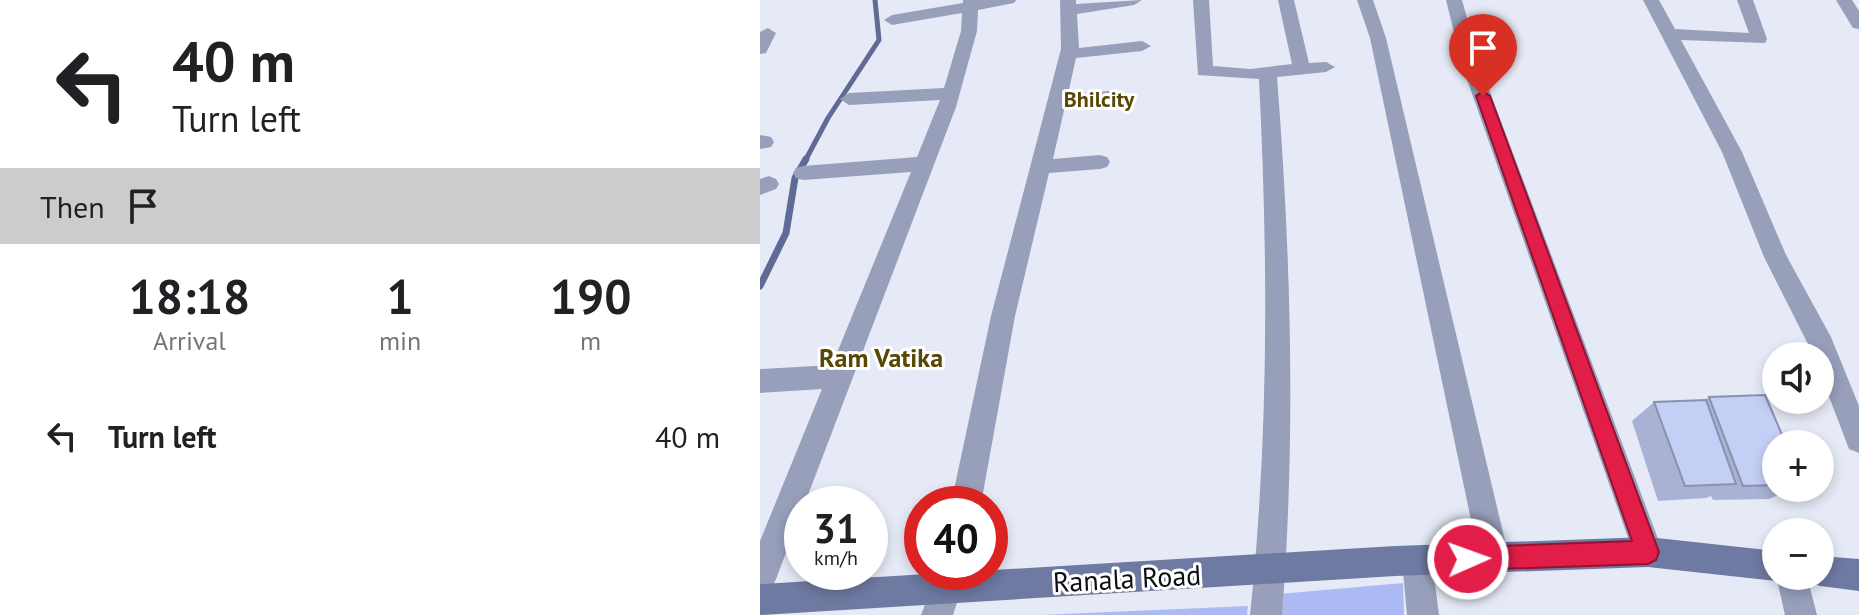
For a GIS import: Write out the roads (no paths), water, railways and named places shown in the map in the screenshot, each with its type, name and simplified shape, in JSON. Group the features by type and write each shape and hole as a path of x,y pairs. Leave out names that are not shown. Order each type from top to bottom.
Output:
{"street":[{"path":"892,20 971,3 1008,0"},
{"path":"970,486 1003,316 1069,54 1068,5 1134,0"},
{"path":"1201,0 1204,71 1250,75 1314,68 1286,0"},
{"path":"1365,0 1378,38 1494,558"},
{"path":"1454,0 1472,68 1648,552"},
{"path":"1651,0 1732,152 1775,257 1819,337 1859,440"},
{"path":"1667,34 1759,39 1745,0"},
{"path":"1844,0 1859,24"},
{"path":"760,579 952,93 969,31 971,3"},
{"path":"1069,54 1142,46"},
{"path":"1266,615 1280,450 1279,260 1268,72"},
{"path":"849,99 952,93"},
{"path":"1057,101 1110,97"},
{"path":"1040,167 1100,162"},
{"path":"803,173 924,164"},
{"path":"760,381 840,376"},
{"name":"Ranala Road","path":"760,600 946,592 1417,561 1648,552 1762,564"},
{"path":"1417,561 1423,615"},
{"path":"1834,572 1859,575"},
{"path":"1795,590 1801,615"}],"waterway":[{"path":"805,161 828,118 879,40 875,0"},
{"path":"760,286 786,233 795,178 806,159"}],"district":[{"name":"Bhilcity","path":"1099,99"},
{"name":"Ram Vatika","path":"881,357"}]}
